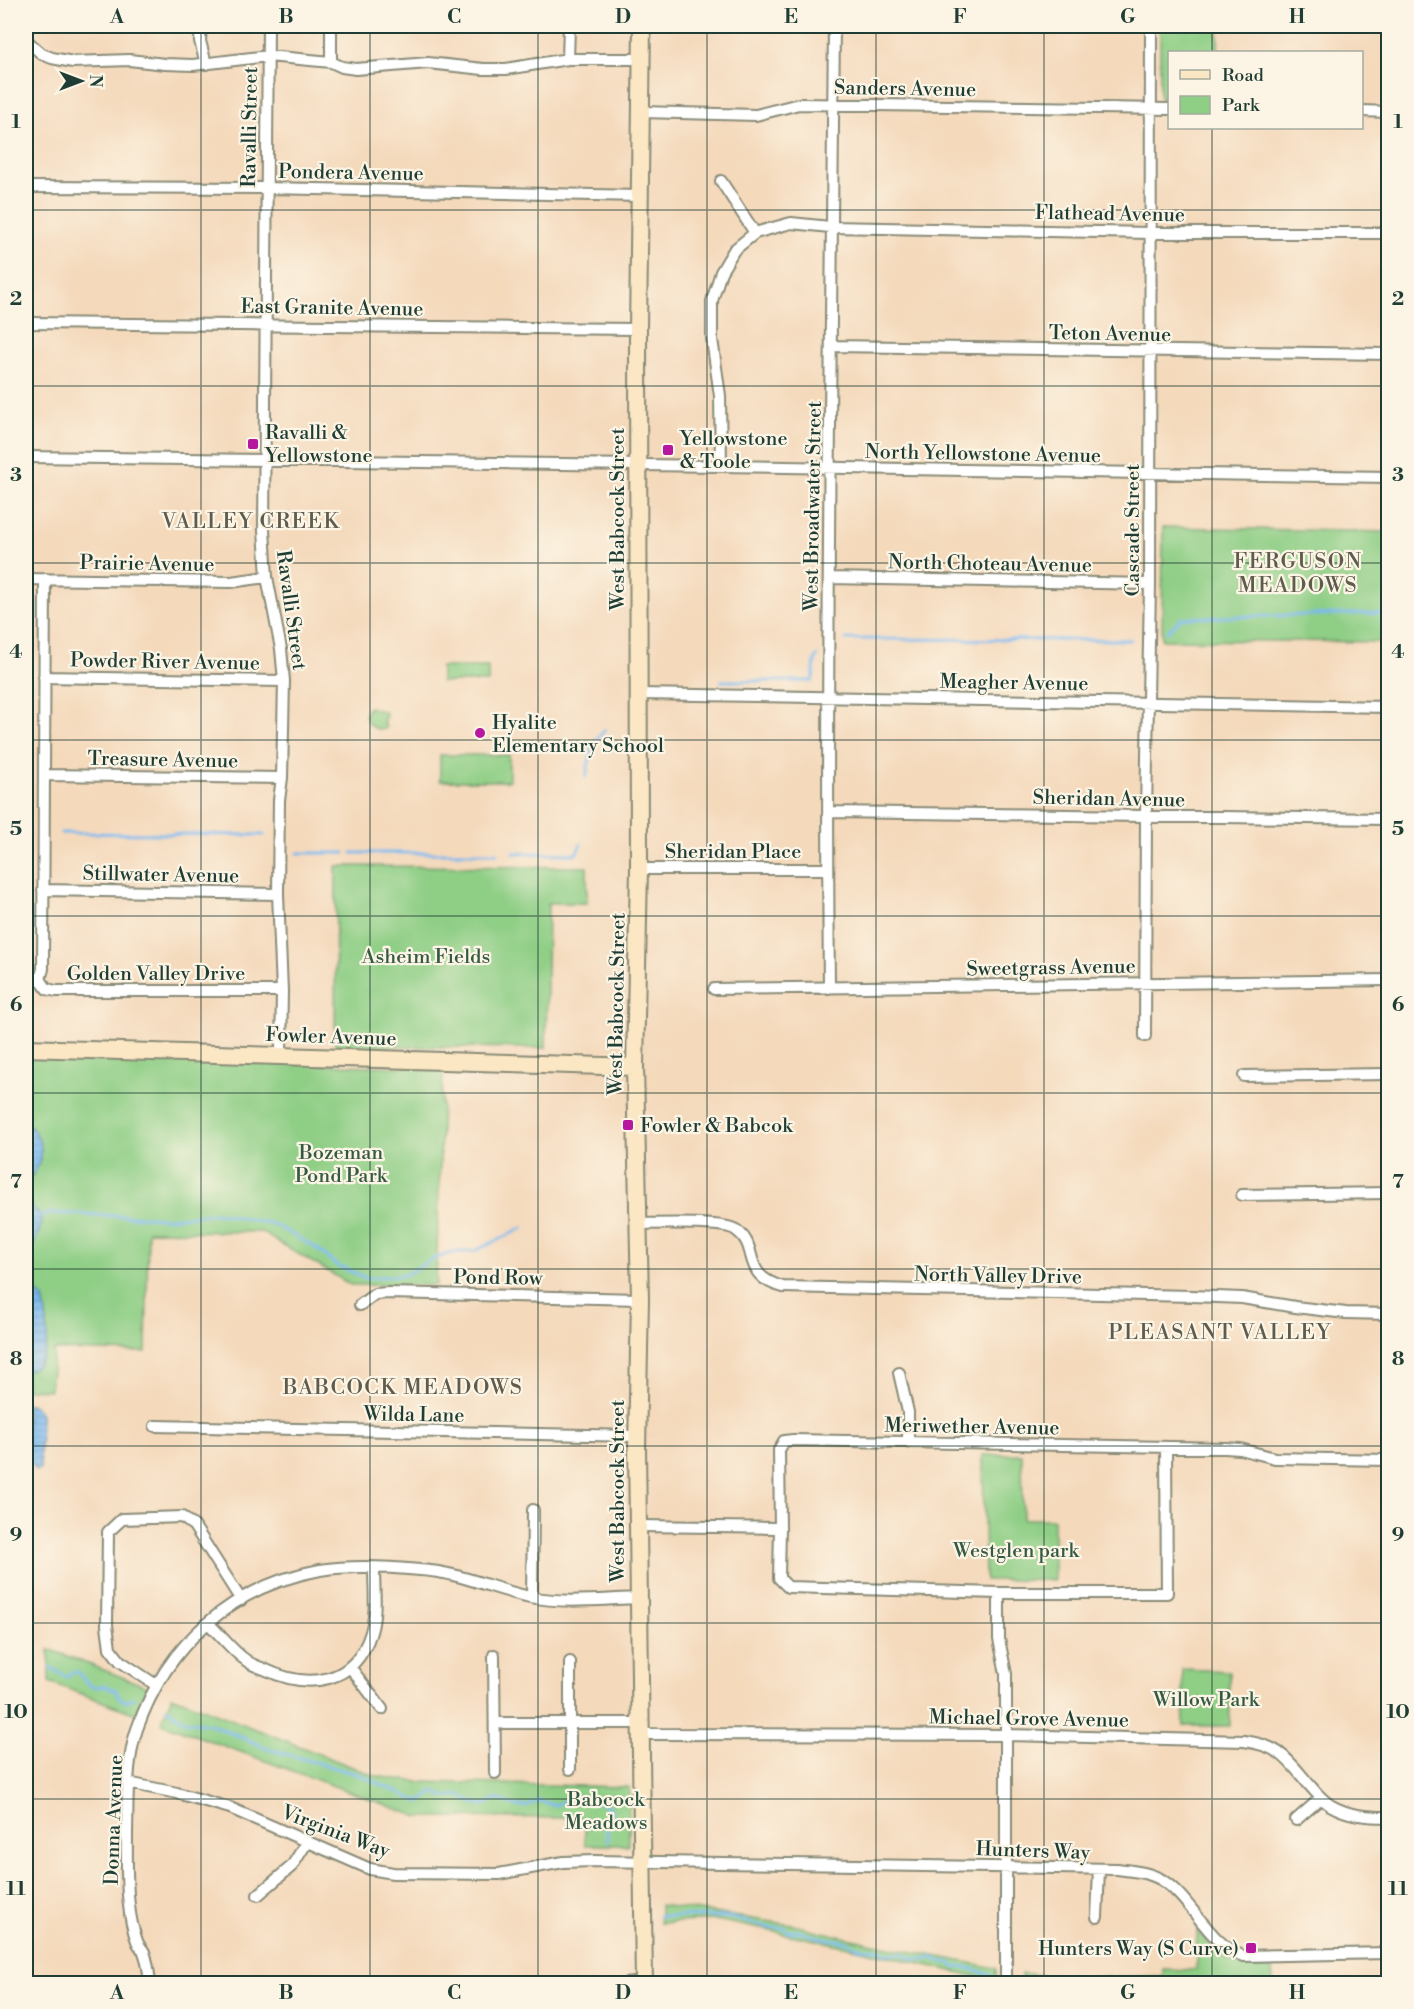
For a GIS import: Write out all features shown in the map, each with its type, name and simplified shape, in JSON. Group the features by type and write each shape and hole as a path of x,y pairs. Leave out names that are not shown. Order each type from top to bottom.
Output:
{"street":[{"path":"201,26 200,41 206,64"},
{"name":"Ravalli Street","path":"268,26 264,530 267,577 281,649 284,681 278,894 282,991 281,1054"},
{"path":"331,26 331,62"},
{"path":"568,59 569,26"},
{"name":"West Babcock Street","path":"642,26 638,329 639,869 635,1067 640,1299 637,1436 644,1983"},
{"name":"West Broadwater Street","path":"829,988 829,468 832,346 830,227 834,26"},
{"name":"Cascade Street","path":"1145,1036 1150,584 1151,26"},
{"path":"26,40 42,54 63,61 129,60 165,64 206,64 268,56 331,62 342,67 367,69 428,63 483,69 507,69 568,59 642,59"},
{"name":"Sanders Avenue","path":"641,112 756,115 799,104 1168,109"},
{"path":"1363,111 1389,112"},
{"path":"721,181 754,233 734,250 721,272 712,301 712,339 720,396 721,466"},
{"name":"Pondera Avenue","path":"26,187 267,188 640,196"},
{"name":"Flathead Avenue","path":"754,233 791,223 830,227 1152,233 1389,232"},
{"name":"East Granite Avenue","path":"26,323 638,329"},
{"name":"Teton Avenue","path":"832,346 1389,354"},
{"name":"North Yellowstone Avenue","path":"26,457 1389,477"},
{"name":"Prairie Avenue","path":"26,579 231,582 267,577"},
{"name":"North Choteau Avenue","path":"829,578 1150,584"},
{"name":"Golden Valley Drive","path":"45,579 43,969 40,979 47,989 56,991 282,991"},
{"name":"Powder River Avenue","path":"44,677 284,681"},
{"name":"Meagher Avenue","path":"639,694 1389,707"},
{"name":"Treasure Avenue","path":"44,775 282,778"},
{"name":"Sheridan Avenue","path":"829,812 1389,819"},
{"name":"Sheridan Place","path":"639,869 828,869"},
{"name":"Stillwater Avenue","path":"43,890 278,894"},
{"name":"Sweetgrass Avenue","path":"714,988 1389,981"},
{"name":"Fowler Avenue","path":"26,1048 281,1054 338,1058 635,1067"},
{"path":"1244,1076 1389,1074"},
{"path":"1242,1195 1389,1193"},
{"name":"North Valley Drive","path":"638,1224 732,1227 738,1231 747,1246 757,1273 770,1284 783,1287 1242,1298 1295,1308 1389,1314"},
{"name":"Pond Row","path":"360,1305 375,1293 640,1299"},
{"path":"899,1372 908,1412 908,1443"},
{"name":"Wilda Lane","path":"155,1426 637,1436"},
{"name":"Meriwether Avenue","path":"780,1528 779,1450 784,1441 1240,1449 1275,1458 1389,1460"},
{"path":"638,1526 780,1528 779,1578 788,1587 999,1593 1167,1593 1166,1447"},
{"path":"532,1598 533,1510"},
{"path":"156,1685 120,1661 110,1648 107,1625 108,1532 122,1519 182,1517 194,1526 241,1600"},
{"name":"Donna Avenue","path":"150,1983 144,1953 137,1941 129,1903 127,1878 128,1783 136,1730 156,1685 183,1646 228,1606 286,1578 350,1567 449,1573 532,1598 560,1600 639,1598"},
{"path":"208,1623 248,1662 288,1680 322,1681 350,1667 368,1642 372,1629 374,1568"},
{"path":"999,1593 999,1639 1006,1674 1006,1983"},
{"path":"494,1656 495,1773"},
{"path":"570,1662 570,1769"},
{"path":"350,1667 382,1709"},
{"name":"Michael Grove Avenue","path":"495,1723 570,1723 641,1728 1006,1735 1257,1743 1269,1746 1287,1758 1321,1798 1336,1808 1356,1815 1389,1817"},
{"name":"Virginia Way","path":"128,1783 177,1793 230,1808 370,1869 393,1873 499,1874 563,1863 643,1861"},
{"path":"1296,1820 1321,1798"},
{"path":"258,1895 292,1866 307,1842"},
{"name":"Hunters Way","path":"643,1861 1006,1866 1136,1871 1162,1880 1233,1953 1244,1956 1389,1953"},
{"path":"1097,1917 1099,1869"},
{"path":"626,1983 644,1983"}],"green space":[{"path":"1160,26 1218,26 1218,51 1168,51 1168,99 1160,99"},
{"path":"1163,527 1388,532 1388,642 1162,640"},
{"path":"441,667 488,667 488,682 441,682"},
{"path":"369,707 385,712 383,722 385,729 375,728 368,723 366,716"},
{"path":"440,755 509,755 509,781 440,781"},
{"name":"Asheim Fields","path":"336,866 587,867 587,903 548,903 546,1048 335,1046"},
{"name":"Bozeman Pond Park","path":"26,1056 443,1068 436,1285 351,1285 261,1232 148,1231 146,1352 54,1350 50,1390 26,1389"},
{"name":"Westglen park","path":"1022,1454 1023,1519 1054,1519 1054,1580 985,1580 983,1455"},
{"path":"49,1649 148,1687 136,1714 49,1682"},
{"name":"Willow Park","path":"1182,1669 1229,1671 1230,1726 1184,1726"},
{"name":"Babcock Meadows","path":"172,1696 375,1776 419,1782 629,1787 629,1845 585,1845 585,1818 419,1817 161,1723"},
{"path":"660,1905 793,1925 869,1943 996,1968 996,1979 716,1920 660,1923"},
{"path":"1197,1930 1213,1949 1229,1960 1237,1964 1272,1969 1273,1983 1022,1983 1022,1973 1063,1978 1163,1976 1163,1969 1196,1970"}],"water":[{"path":"26,1123 36,1134 41,1148 40,1162 32,1176 26,1175"},
{"path":"26,1201 41,1216 40,1230 29,1255 27,1269 33,1288 43,1298 47,1340 41,1360 35,1367 26,1371"},
{"path":"26,1404 35,1406 41,1414 40,1470 36,1471 32,1464 26,1464"}],"waterway":[{"path":"1167,632 1181,618 1388,613"},
{"path":"846,639 1131,640"},
{"path":"721,681 812,681 817,656"},
{"path":"586,777 593,743 605,730"},
{"path":"61,833 264,835"},
{"path":"514,853 576,854 581,844"},
{"path":"298,853 345,853"},
{"path":"352,853 497,853"},
{"path":"41,1216 53,1213 169,1218 218,1213 273,1224 316,1248 336,1265 366,1278 405,1275 431,1260 451,1253 475,1251 523,1228"},
{"path":"50,1667 67,1677 73,1672 78,1672 93,1687 103,1686 116,1690 119,1698 126,1701 134,1698"},
{"path":"166,1708 185,1721 210,1724 272,1750 360,1775 420,1802 434,1792 445,1797 460,1795 470,1802 485,1805 497,1798 508,1804 525,1807 538,1801 556,1805 573,1796 597,1802 611,1809 606,1824 608,1841"},
{"path":"659,1916 729,1917 770,1928 785,1928 788,1932 799,1931 817,1937 848,1942 861,1948 875,1948 887,1954 902,1953 911,1958 934,1958 955,1967 974,1969 991,1976"},
{"path":"1024,1981 1045,1984"}],"place":[{"name":"Ravalli & Yellowstone","path":"253,444"},
{"name":"Yellowstone & Toole","path":"668,450"},
{"name":"Hyalite Elementary School","path":"480,733"},
{"name":"Fowler & Babcok","path":"628,1125"},
{"name":"Hunters Way (S Curve)","path":"1251,1948"}],"district":[{"name":"VALLEY CREEK","path":"251,521"},
{"name":"FERGUSON MEADOWS","path":"1298,573"},
{"name":"PLEASANT VALLEY","path":"1220,1332"},
{"name":"BABCOCK MEADOWS","path":"403,1387"}]}
